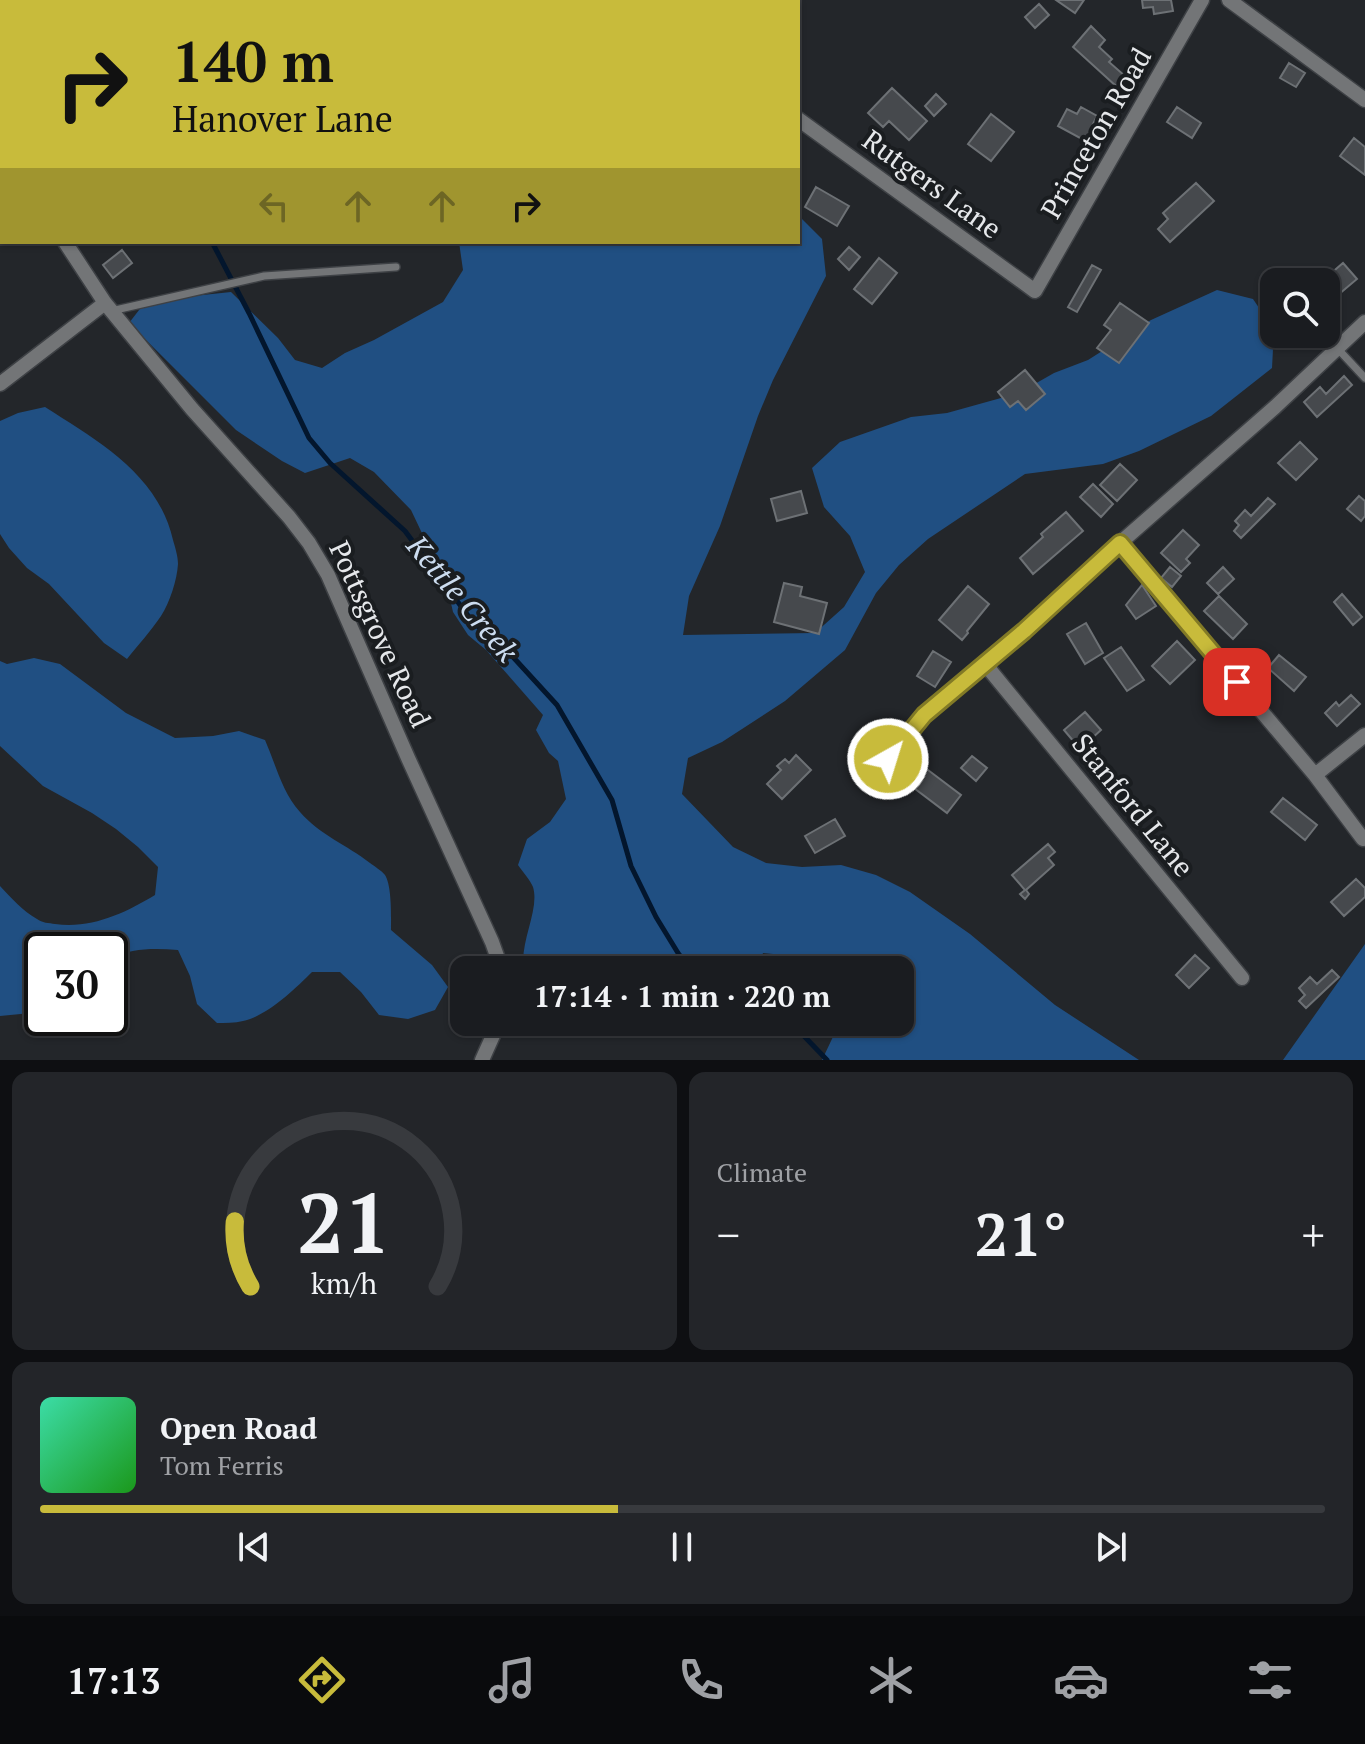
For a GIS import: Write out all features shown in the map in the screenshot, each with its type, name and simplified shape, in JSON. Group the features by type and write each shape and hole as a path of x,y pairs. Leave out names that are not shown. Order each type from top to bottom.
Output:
{"street":[{"name":"Princeton Road","path":"1035,291 1202,0"},
{"path":"1229,0 1365,100"},
{"name":"Rutgers Lane","path":"800,120 1035,291"},
{"name":"Pottsgrove Road","path":"66,244 108,307 192,409 289,517 317,555 497,956"},
{"path":"0,384 108,307"},
{"path":"1340,345 1365,322"},
{"path":"888,759 924,715 1024,631 1337,348"},
{"path":"1120,543 1315,775 1363,839"},
{"name":"Stanford Lane","path":"985,664 1242,978"},
{"path":"1315,775 1365,735"},
{"path":"482,1060 493,1036"}],"lane":[{"path":"108,307 264,276 396,267"},
{"path":"1337,348 1365,378"}],"shaded area":[{"path":"800,217 822,239 826,276 758,416 720,526 689,596 683,635 815,633 844,607 865,572 850,536 824,507 812,468 840,442 911,417 947,413 1019,393 1054,373 1088,360 1151,320 1217,290 1253,299 1260,309 1260,348 1273,348 1272,368 1211,416 1139,451 1103,464 1025,474 928,539 899,565 876,593 845,650 785,701 722,742 688,758 682,794 733,847 766,863 802,867 841,865 876,875 910,892 970,934 1055,1005 1139,1060 822,1060 833,1036 914,1036 914,956 776,956 763,953 762,956 523,956 534,896 532,884 518,865 527,839 550,822 566,799 558,761 549,753 536,730 543,715 486,650 468,635 453,612 447,586 411,510 374,472 350,458 305,473 282,461 236,430 129,323 146,301 231,292 278,338 295,360 322,368 443,302 463,270 459,244 800,244"},
{"path":"45,407 105,447 140,478 154,496 173,540 178,564 170,598 157,622 127,659 104,643 49,584 27,568 0,534 0,421"},
{"path":"34,658 60,664 126,713 175,738 239,731 265,740 284,787 300,812 316,827 385,875 390,894 391,930 432,965 448,987 435,1010 408,1019 379,1015 340,972 312,972 262,1014 240,1022 217,1023 197,1004 190,976 178,950 128,952 128,932 24,932 24,1014 0,1016 0,886 22,908 41,921 82,924 120,913 155,895 158,867 116,829 43,786 0,746 0,661 7,664"},
{"path":"1365,944 1365,1060 1283,1060"}],"building":[{"path":"1056,0 1084,0 1075,13"},
{"path":"1142,0 1171,0 1173,11 1154,14 1153,7 1143,8"},
{"path":"1039,4 1049,15 1035,28 1025,17"},
{"path":"1091,26 1105,40 1099,47 1112,59 1109,62 1125,76 1116,86 1073,47"},
{"path":"1289,63 1305,73 1296,87 1280,78"},
{"path":"892,88 927,121 909,140 889,121 883,127 868,113"},
{"path":"936,94 946,104 934,116 925,106"},
{"path":"1081,107 1097,116 1093,124 1100,128 1091,144 1058,126 1067,109 1077,114"},
{"path":"1177,107 1201,123 1192,138 1167,122"},
{"path":"991,114 1014,132 991,161 968,144"},
{"path":"1354,138 1365,147 1365,175 1340,156"},
{"path":"1196,183 1214,201 1170,242 1158,229 1168,219 1163,213"},
{"path":"816,187 849,206 837,226 805,207"},
{"path":"849,247 860,257 849,270 838,259"},
{"path":"122,250 132,263 113,278 103,265"},
{"path":"879,258 897,273 872,304 854,289"},
{"path":"1343,263 1357,279 1340,293 1340,268 1337,268"},
{"path":"1092,265 1101,270 1077,312 1068,307"},
{"path":"1120,303 1149,323 1119,363 1097,348 1111,330 1104,325"},
{"path":"1025,370 1045,394 1026,410 1018,401 1010,407 998,392"},
{"path":"1344,376 1352,385 1317,417 1304,402 1320,387 1326,394"},
{"path":"1300,442 1317,459 1296,480 1278,463"},
{"path":"1120,464 1137,480 1117,501 1100,485"},
{"path":"1093,484 1113,504 1101,517 1080,497"},
{"path":"801,491 807,513 777,521 771,499"},
{"path":"1359,496 1365,501 1365,516 1361,521 1347,509"},
{"path":"1268,498 1275,504 1241,538 1234,531 1239,525 1235,521 1245,510 1251,516"},
{"path":"1066,512 1083,531 1033,574 1020,558"},
{"path":"1183,530 1199,545 1186,559 1190,563 1181,572 1161,553"},
{"path":"1170,567 1181,576 1172,587 1161,578"},
{"path":"1223,567 1234,579 1218,594 1207,583"},
{"path":"784,583 802,587 800,596 827,603 819,634 774,622"},
{"path":"1142,585 1156,606 1136,619 1126,605"},
{"path":"968,586 989,604 962,640 939,620"},
{"path":"1342,594 1362,617 1353,625 1334,602"},
{"path":"1219,596 1247,624 1233,639 1204,611"},
{"path":"1086,623 1103,653 1085,664 1067,634"},
{"path":"1177,641 1195,660 1170,684 1152,666"},
{"path":"1121,647 1144,680 1127,691 1104,658"},
{"path":"933,651 951,662 935,687 917,676"},
{"path":"1279,655 1306,677 1294,691 1268,668"},
{"path":"1351,695 1360,704 1337,726 1325,713 1336,702 1339,706"},
{"path":"1085,712 1101,730 1080,749 1064,730"},
{"path":"796,755 811,770 782,799 767,784 781,770 777,766 785,759 789,763"},
{"path":"972,756 987,768 976,781 961,768"},
{"path":"924,767 961,795 947,813 910,785"},
{"path":"1283,798 1317,825 1305,840 1271,812"},
{"path":"835,819 845,836 815,853 805,836"},
{"path":"1048,844 1055,852 1048,858 1054,865 1026,890 1029,894 1025,899 1020,894 1025,890 1012,875"},
{"path":"1356,879 1365,888 1365,897 1344,916 1331,902"},
{"path":"1195,955 1209,968 1189,988 1176,975"},
{"path":"1332,970 1339,977 1306,1008 1299,1001 1305,995 1299,988 1310,977 1317,984"}],"waterway":[{"name":"Kettle Creek","path":"213,244 309,438 330,463 405,531 472,621 513,657 557,705 612,800 631,866 656,917 680,956"},
{"name":"Kettle Creek","path":"804,1036 827,1060"}],"route":[{"path":"888,759 924,715 1024,631 1120,543 1237,682"}]}
